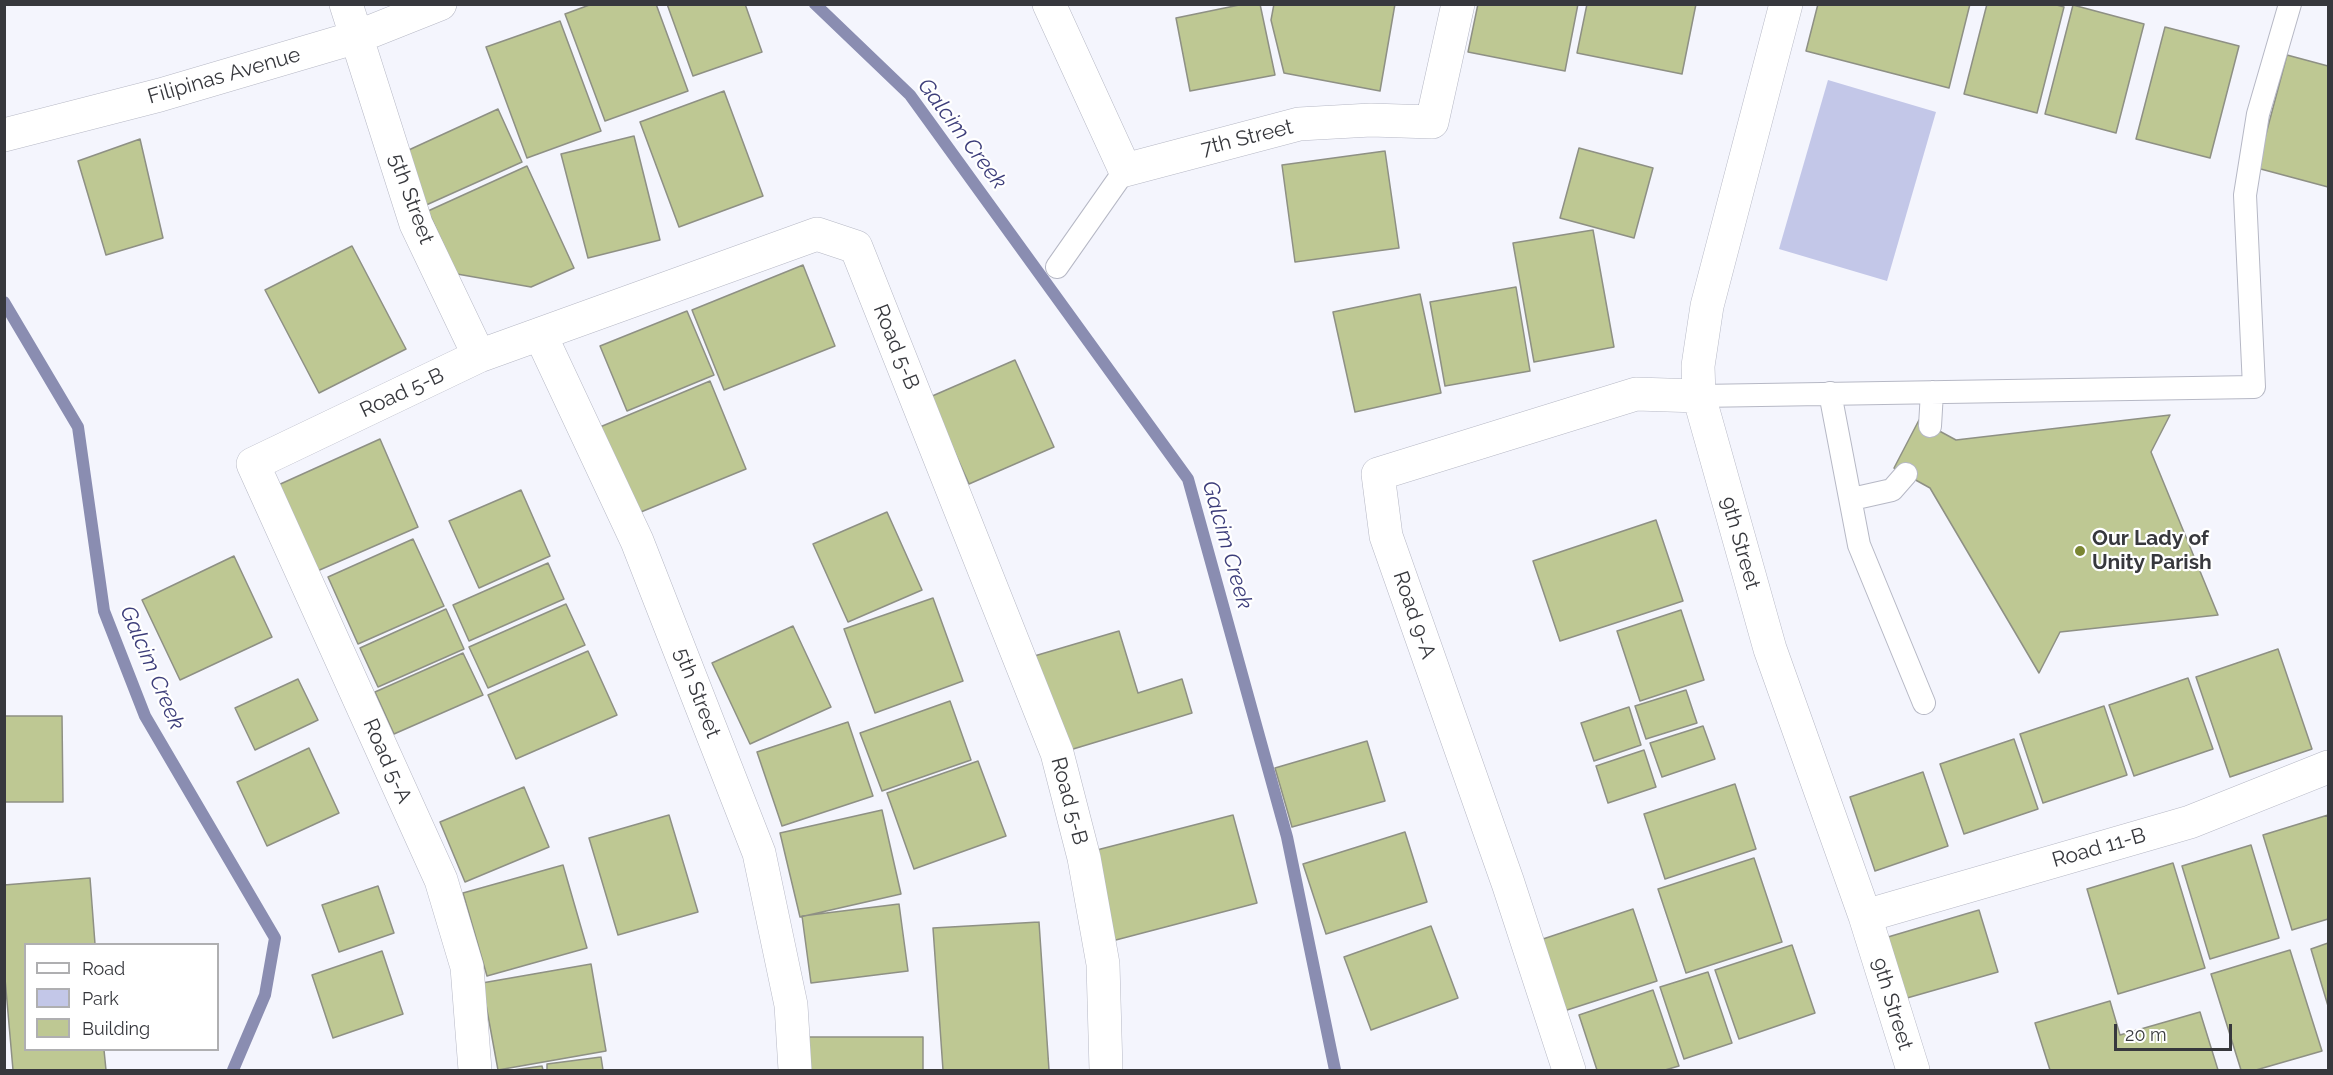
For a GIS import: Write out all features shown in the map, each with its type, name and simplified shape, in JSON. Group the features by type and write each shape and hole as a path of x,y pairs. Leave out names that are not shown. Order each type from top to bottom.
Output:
{"street":[{"name":"5th Street","path":"346,4 416,224 479,356"},
{"name":"Filipinas Avenue","path":"4,135 160,95 357,37 440,4"},
{"path":"1049,4 1125,170"},
{"name":"7th Street","path":"1125,170 1299,124 1371,120 1432,122 1458,4"},
{"name":"9th Street","path":"1786,4 1707,306 1698,366 1699,396 1770,649 1865,916 1913,1071"},
{"name":"Road 5-B","path":"253,464 479,356 540,334 818,234 856,247 1057,753 1084,858 1103,964 1106,1071"},
{"name":"5th Street","path":"540,334 637,541 759,853 791,1005 795,1071"},
{"name":"Road 9-A","path":"1569,1071 1508,883 1386,536 1378,474 1636,394 1699,396"},
{"name":"Road 5-A","path":"253,464 441,880 467,967 475,1071"},
{"name":"Road 11-B","path":"1865,916 2190,822 2328,767"}],"lane":[{"path":"1699,396 2254,387 2244,195 2258,114 2290,4"},
{"path":"1057,267 1125,170"},
{"path":"1930,426 1932,392"},
{"path":"1830,393 1859,545 1924,703"},
{"path":"1852,499 1892,490 1906,474"}],"green space":[{"path":"1828,80 1936,112 1887,281 1779,249"}],"building":[{"path":"592,4 656,4 688,91 605,121 565,14"},
{"path":"667,4 745,4 762,52 693,76"},
{"path":"1244,4 1260,4 1275,75 1190,91 1176,18"},
{"path":"1274,4 1395,4 1380,91 1284,73 1271,20"},
{"path":"1478,4 1578,4 1565,71 1468,52"},
{"path":"1587,4 1696,4 1682,74 1577,53"},
{"path":"1818,4 1970,4 1949,88 1806,51"},
{"path":"1987,4 2053,4 2064,7 2037,113 1964,94"},
{"path":"2073,5 2144,24 2116,133 2045,114"},
{"path":"560,21 601,131 527,158 486,47"},
{"path":"2165,27 2239,46 2210,158 2136,139"},
{"path":"2287,55 2328,66 2328,187 2257,168"},
{"path":"724,91 763,196 679,227 640,122"},
{"path":"498,109 522,162 424,206 400,154"},
{"path":"634,136 660,240 588,258 561,154"},
{"path":"140,139 163,238 106,255 78,161"},
{"path":"1579,148 1653,168 1634,238 1560,218"},
{"path":"1385,151 1399,248 1295,262 1282,165"},
{"path":"527,166 574,268 531,287 457,274 428,211"},
{"path":"1593,230 1614,347 1534,362 1513,243"},
{"path":"352,246 406,349 319,393 265,290"},
{"path":"803,265 835,346 724,390 692,310"},
{"path":"1516,287 1530,371 1445,386 1430,302"},
{"path":"1420,294 1441,393 1355,412 1333,312"},
{"path":"687,311 714,375 627,411 600,346"},
{"path":"1015,360 1054,447 969,484 930,397"},
{"path":"710,381 746,469 636,514 600,427"},
{"name":"Our Lady of Unity Parish","path":"2170,415 2151,452 2218,615 2060,632 2039,673 1930,488 1894,468 1919,420 1956,440"},
{"path":"380,439 418,527 315,572 276,486"},
{"path":"521,490 550,556 479,588 449,521"},
{"path":"887,512 922,590 848,622 813,544"},
{"path":"1656,520 1683,601 1560,641 1533,561"},
{"path":"413,539 444,606 358,644 328,577"},
{"path":"234,556 272,637 180,680 142,600"},
{"path":"548,563 564,599 469,641 453,605"},
{"path":"933,598 963,681 875,713 844,629"},
{"path":"566,604 585,645 488,688 469,647"},
{"path":"446,609 464,649 378,687 360,648"},
{"path":"1681,610 1704,680 1640,701 1617,631"},
{"path":"793,626 831,707 750,744 712,663"},
{"path":"1119,631 1138,693 1182,679 1192,713 1060,753 1031,657"},
{"path":"2278,649 2312,749 2230,777 2196,677"},
{"path":"588,651 617,715 516,759 488,695"},
{"path":"463,653 483,695 394,734 375,692"},
{"path":"2188,678 2213,749 2134,776 2109,705"},
{"path":"298,679 318,720 255,750 235,708"},
{"path":"1686,690 1697,723 1646,739 1635,706"},
{"path":"950,701 971,760 882,791 860,733"},
{"path":"2104,706 2127,775 2043,803 2020,734"},
{"path":"1629,707 1641,745 1594,761 1581,723"},
{"path":"4,716 62,716 63,802 4,802"},
{"path":"848,722 873,796 782,826 757,752"},
{"path":"1703,726 1715,759 1662,777 1650,743"},
{"path":"2014,739 2038,809 1964,834 1940,764"},
{"path":"1367,741 1385,801 1292,827 1275,768"},
{"path":"309,748 339,813 267,846 237,782"},
{"path":"1644,750 1656,787 1608,803 1596,766"},
{"path":"978,761 1006,836 914,869 887,793"},
{"path":"1923,772 1948,846 1875,871 1850,797"},
{"path":"1735,784 1756,849 1665,879 1644,814"},
{"path":"524,787 549,847 465,882 440,822"},
{"path":"882,810 901,894 800,917 780,833"},
{"path":"669,815 698,912 618,935 589,838"},
{"path":"1233,815 1257,903 1112,941 1089,852"},
{"path":"2328,815 2328,919 2292,930 2263,835"},
{"path":"1405,832 1427,902 1326,934 1303,864"},
{"path":"2251,845 2279,938 2210,959 2182,866"},
{"path":"1754,858 1782,942 1686,973 1658,889"},
{"path":"2173,863 2205,968 2118,994 2087,889"},
{"path":"563,865 587,948 487,976 463,893"},
{"path":"90,878 95,943 24,943 24,1051 104,1051 106,1070 13,1070 4,967 4,885"},
{"path":"378,886 394,933 339,952 322,905"},
{"path":"899,904 908,971 811,983 802,916"},
{"path":"1633,909 1657,981 1564,1011 1540,940"},
{"path":"1979,910 1998,972 1907,998 1888,937"},
{"path":"1039,922 1049,1070 943,1070 933,928"},
{"path":"1431,926 1458,998 1371,1030 1344,957"},
{"path":"2328,943 2328,1006 2311,949"},
{"path":"1792,945 1815,1013 1739,1039 1715,970"},
{"path":"2290,950 2322,1051 2256,1070 2241,1070 2211,974"},
{"path":"382,951 403,1014 333,1038 312,975"},
{"path":"591,964 606,1051 498,1070 482,983"},
{"path":"1708,972 1732,1043 1684,1059 1660,987"},
{"path":"1653,990 1679,1066 1665,1070 1597,1070 1579,1015"},
{"path":"2110,1001 2120,1035 2200,1012 2218,1070 2050,1070 2035,1023"},
{"path":"809,1037 923,1037 923,1070 809,1070"},
{"path":"601,1057 603,1070 547,1070 547,1064"},
{"path":"542,1066 543,1070 513,1070"}],"waterway":[{"name":"Galcim Creek","path":"815,4 910,95 1188,479 1287,837 1335,1070"},
{"name":"Galcim Creek","path":"4,302 78,427 104,611 145,716 275,938 265,995 233,1070"}],"place":[{"name":"Our Lady of Unity Parish","path":"2080,551"}]}
